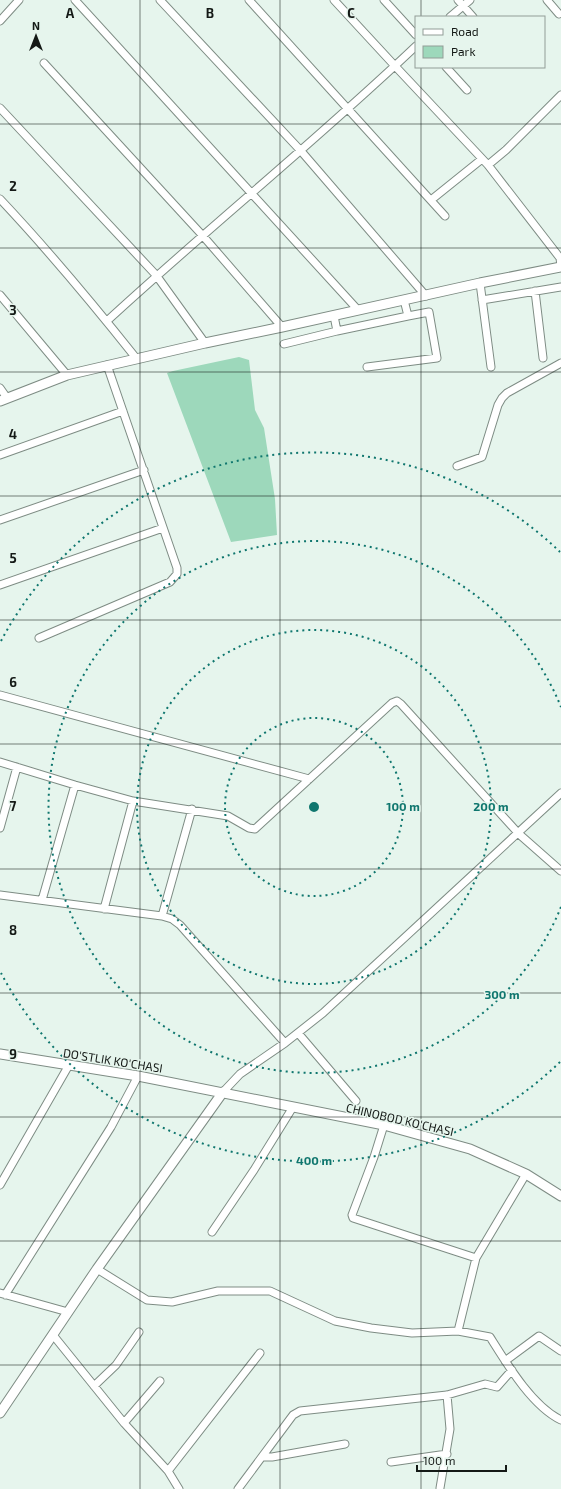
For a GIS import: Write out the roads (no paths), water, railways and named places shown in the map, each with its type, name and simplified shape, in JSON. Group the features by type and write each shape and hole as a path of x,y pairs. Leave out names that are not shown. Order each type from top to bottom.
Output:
{"street":[{"path":"0,21 18,0"},
{"path":"75,0 358,310"},
{"path":"160,0 300,151 426,296"},
{"path":"249,0 445,216"},
{"path":"0,388 4,399 67,375 136,358 480,283 561,267 560,258 488,165 334,0"},
{"path":"384,0 415,34"},
{"path":"458,0 472,16"},
{"path":"451,16 470,0"},
{"path":"547,0 559,14"},
{"path":"107,321 156,276 348,109 415,47"},
{"path":"44,63 203,236 282,327"},
{"path":"447,68 467,90"},
{"path":"488,165 506,150 561,96"},
{"path":"0,108 156,276 205,343"},
{"path":"431,200 482,159"},
{"path":"0,199 107,321 136,358"},
{"path":"480,283 490,367"},
{"path":"482,300 561,287"},
{"path":"535,291 543,358"},
{"path":"0,295 67,375"},
{"path":"404,300 408,316"},
{"path":"284,344 429,312 437,358 367,367"},
{"path":"334,316 337,332"},
{"path":"457,466 482,457 498,405 507,393 561,363"},
{"path":"39,638 170,582 177,574 177,568 108,365"},
{"path":"0,455 123,411"},
{"path":"0,520 144,470"},
{"path":"0,585 163,528"},
{"path":"0,695 308,779"},
{"path":"0,762 134,801 192,809 228,816 249,828 255,829 392,703 397,701 519,834 561,871"},
{"path":"0,828 17,767"},
{"path":"42,900 75,785"},
{"path":"0,1413 97,1269 223,1092 240,1074 286,1043 323,1013 519,834 561,793"},
{"path":"104,909 134,801"},
{"path":"162,916 192,809"},
{"path":"0,895 162,916 172,919 180,925 286,1043"},
{"path":"298,1033 356,1101"},
{"name":"DO'STLIK KO'CHASI","path":"0,1054 138,1076 223,1092"},
{"path":"0,1185 69,1065"},
{"path":"68,1312 2,1294 111,1127 138,1076"},
{"name":"CHINOBOD KO'CHASI","path":"223,1092 384,1125 470,1148 526,1174 561,1196"},
{"path":"212,1232 294,1107"},
{"path":"384,1125 374,1157 352,1214 353,1218 476,1258"},
{"path":"458,1331 476,1258 526,1174"},
{"path":"97,1269 147,1300 172,1302 218,1291 270,1291 335,1321 371,1328 412,1333 458,1331 490,1338 505,1361 536,1401 556,1418 561,1420"},
{"path":"94,1386 116,1364 139,1332"},
{"path":"53,1335 124,1423 168,1471 179,1489"},
{"path":"505,1361 539,1336 561,1351"},
{"path":"168,1471 260,1353"},
{"path":"238,1489 293,1416 300,1411 447,1395 485,1384 497,1387 512,1370"},
{"path":"124,1423 160,1381"},
{"path":"440,1489 450,1429 447,1395"},
{"path":"262,1457 272,1457 345,1444"},
{"path":"390,1462 447,1454"}]}
